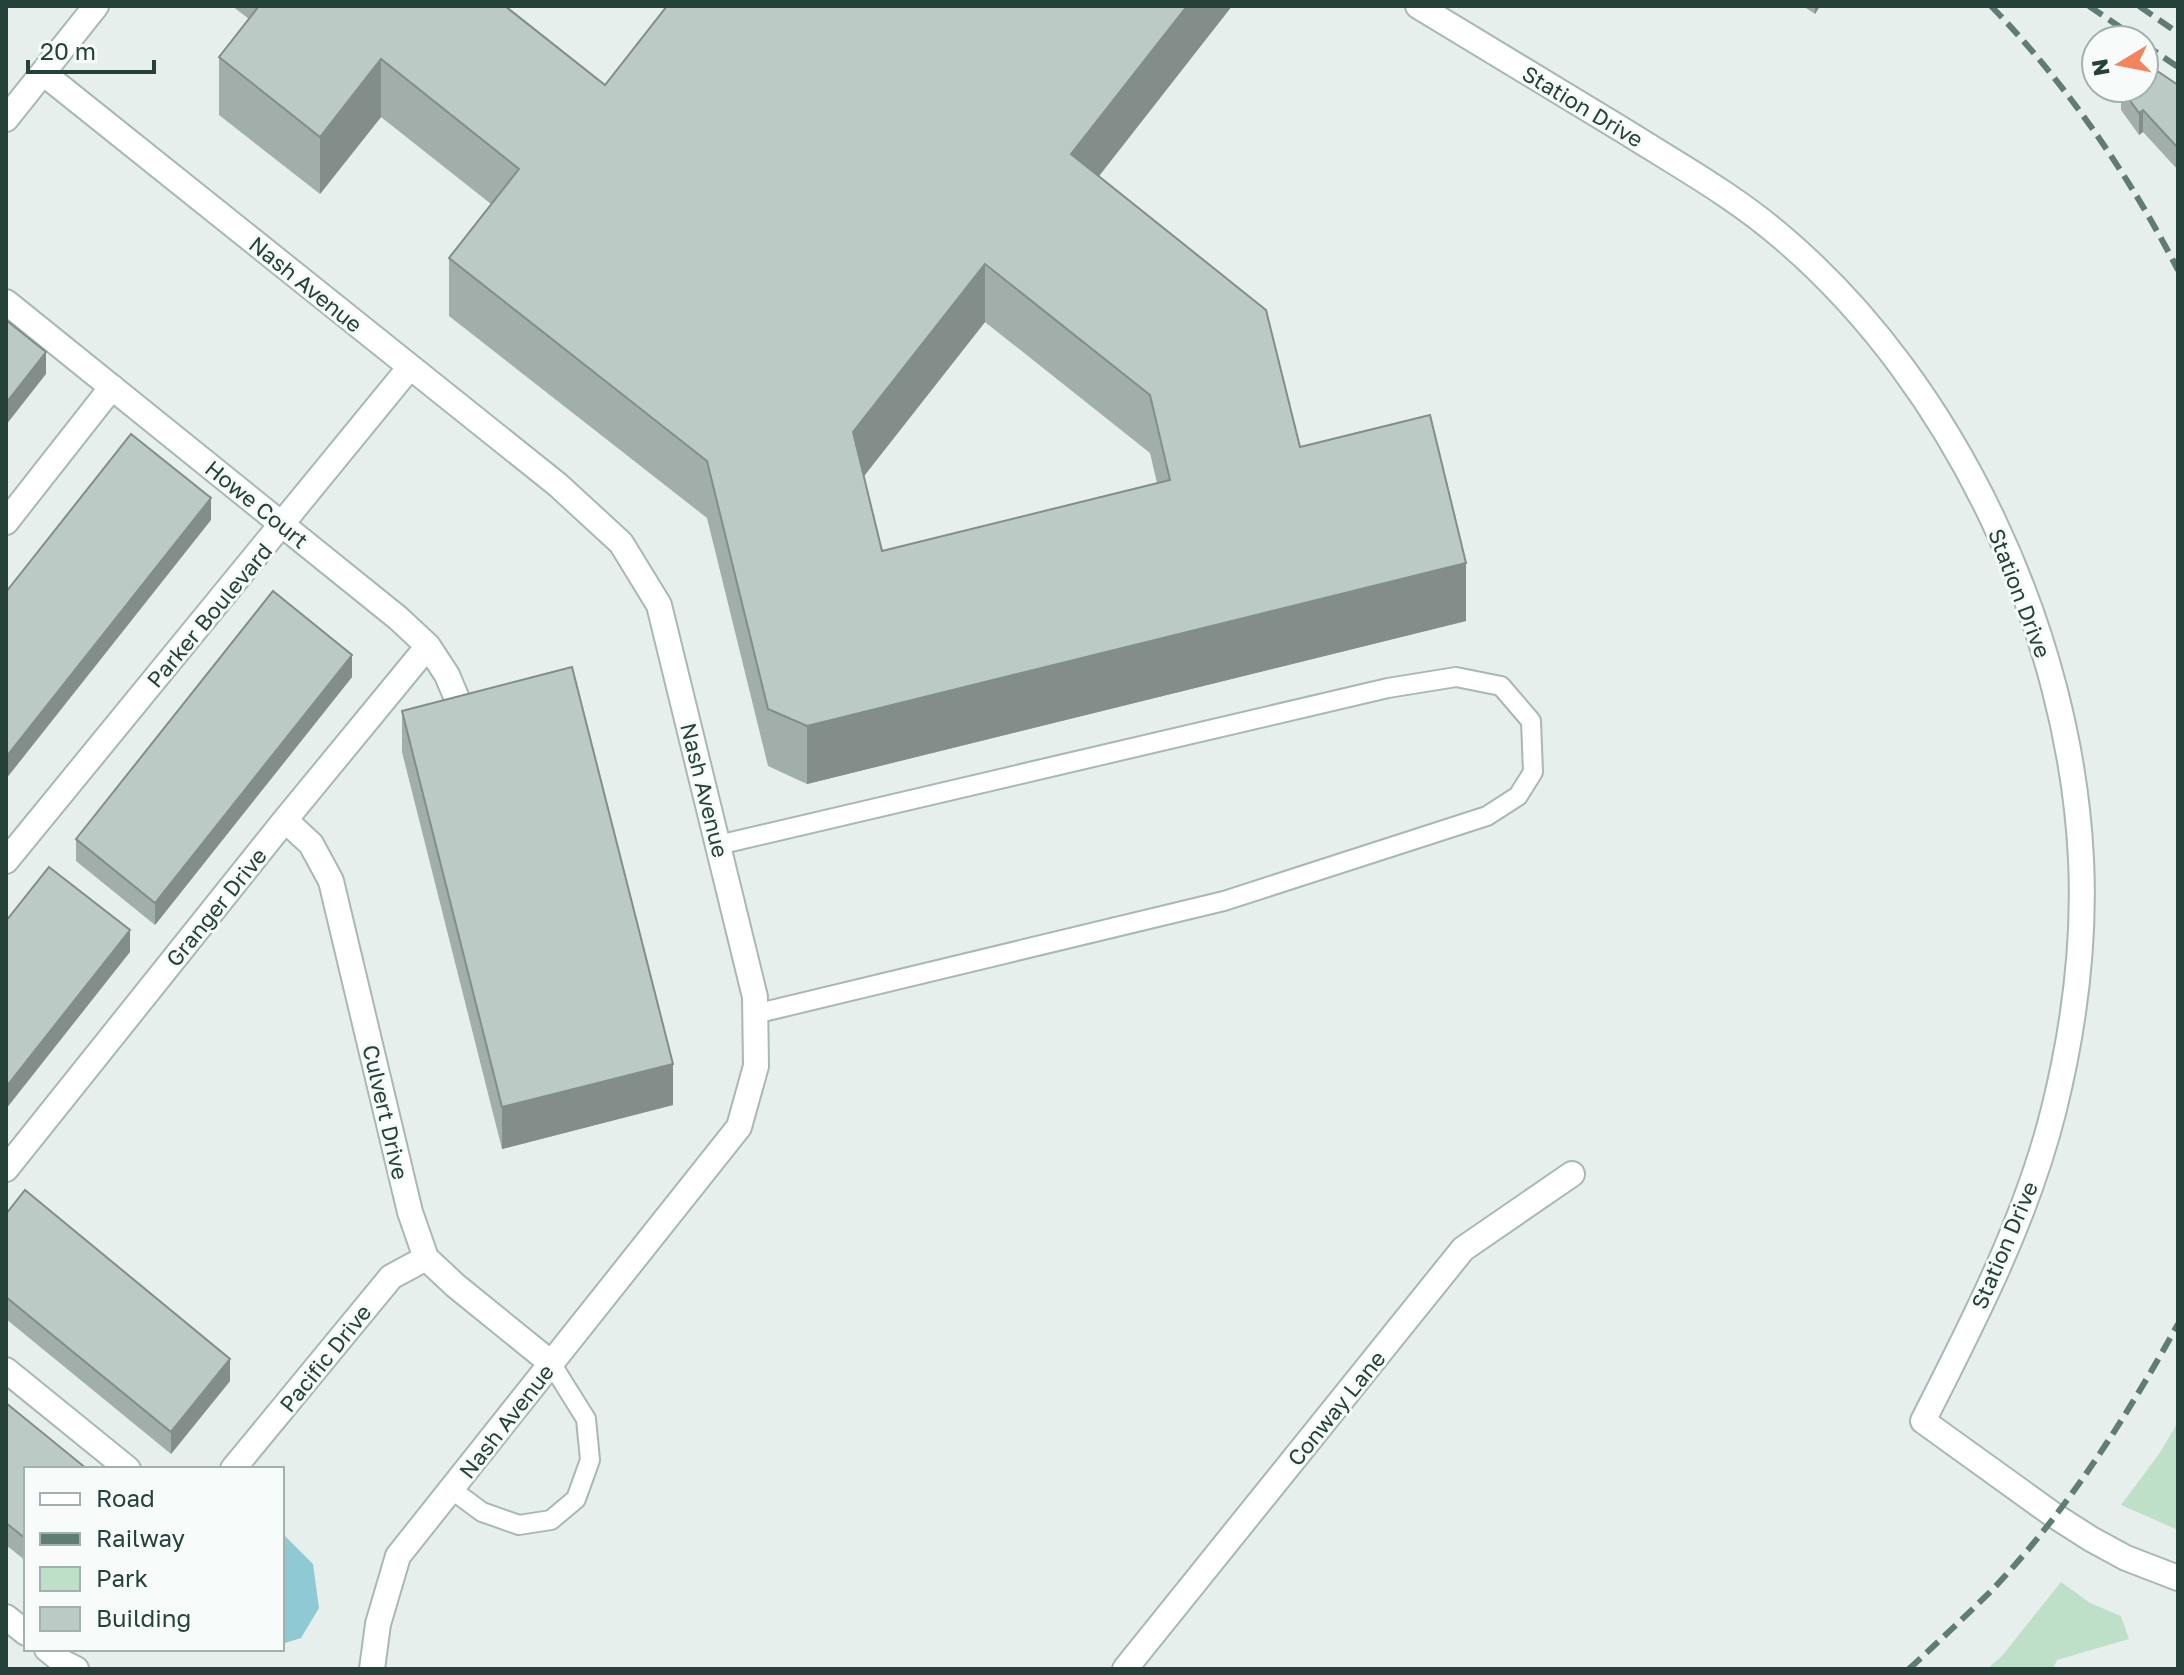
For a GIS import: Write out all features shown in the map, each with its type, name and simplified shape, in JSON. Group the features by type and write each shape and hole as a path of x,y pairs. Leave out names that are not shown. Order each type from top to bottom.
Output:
{"street":[{"path":"6,119 96,6"},
{"name":"Station Drive","path":"1418,6 1709,183 1783,237 1857,311 1890,352 1954,445 1994,523 2035,623 2063,728 2081,859 2079,962 2074,1007 2054,1111 2025,1203 1923,1421 2091,1539 2126,1558 2178,1578"},
{"name":"Nash Avenue","path":"43,73 558,485 621,543 659,605 755,997 756,1066 739,1127 398,1556 378,1624 372,1669"},
{"name":"Howe Court","path":"6,302 398,618 428,646 447,675 472,734"},
{"name":"Parker Boulevard","path":"6,861 410,367"},
{"path":"6,522 112,387"},
{"name":"Granger Drive","path":"6,1169 428,646"},
{"name":"Culvert Drive","path":"285,820 311,844 331,881 410,1212 426,1258 551,1363"},
{"name":"Conway Lane","path":"1125,1669 1463,1249 1572,1174"},
{"name":"Pacific Drive","path":"235,1467 391,1277 426,1258"},
{"path":"6,1370 126,1467"},
{"path":"6,1617 24,1631"},
{"path":"49,1651 76,1669"}],"lane":[{"path":"718,845 1388,688 1456,677 1501,686 1531,721 1533,772 1518,796 1487,816 1224,901 755,1014"},
{"path":"451,1489 482,1512 519,1525 551,1520 576,1499 590,1460 586,1419 551,1363"}],"green space":[{"path":"2178,1422 2178,1530 2121,1505 2159,1454"},
{"path":"2061,1582 2090,1603 2121,1616 2129,1639 2057,1660 2053,1669 1987,1669 2002,1656"}],"water":[{"path":"284,1535 313,1564 319,1608 301,1638 284,1643"}],"building":[{"path":"259,6 505,6 605,85 667,6 1187,6 1071,154 1266,310 1300,447 1430,415 1466,563 807,726 768,709 707,461 449,258 519,169 381,59 320,137 219,57","holes":["985,264 1150,395 1170,480 882,551 853,432"]},
{"path":"2160,73 2178,85 2178,146 2143,110 2139,113 2133,104 2160,104"},
{"path":"6,320 46,352 6,403"},
{"path":"131,434 211,498 6,757 6,592"},
{"path":"273,591 352,655 155,903 76,839"},
{"path":"572,667 673,1064 502,1107 402,711"},
{"path":"49,867 130,930 6,1087 6,921"},
{"path":"25,1190 230,1359 171,1432 6,1297 6,1214"},
{"path":"6,1403 85,1467 24,1467 24,1537 6,1523"}],"railway":[{"path":"1991,6 2045,66 2094,131 2139,200 2178,270"},
{"path":"2089,6 2115,24"},
{"path":"2139,6 2178,33"},
{"path":"2160,55 2178,67"},
{"path":"1909,1669 1993,1589 2046,1528 2116,1429 2178,1324"}]}
